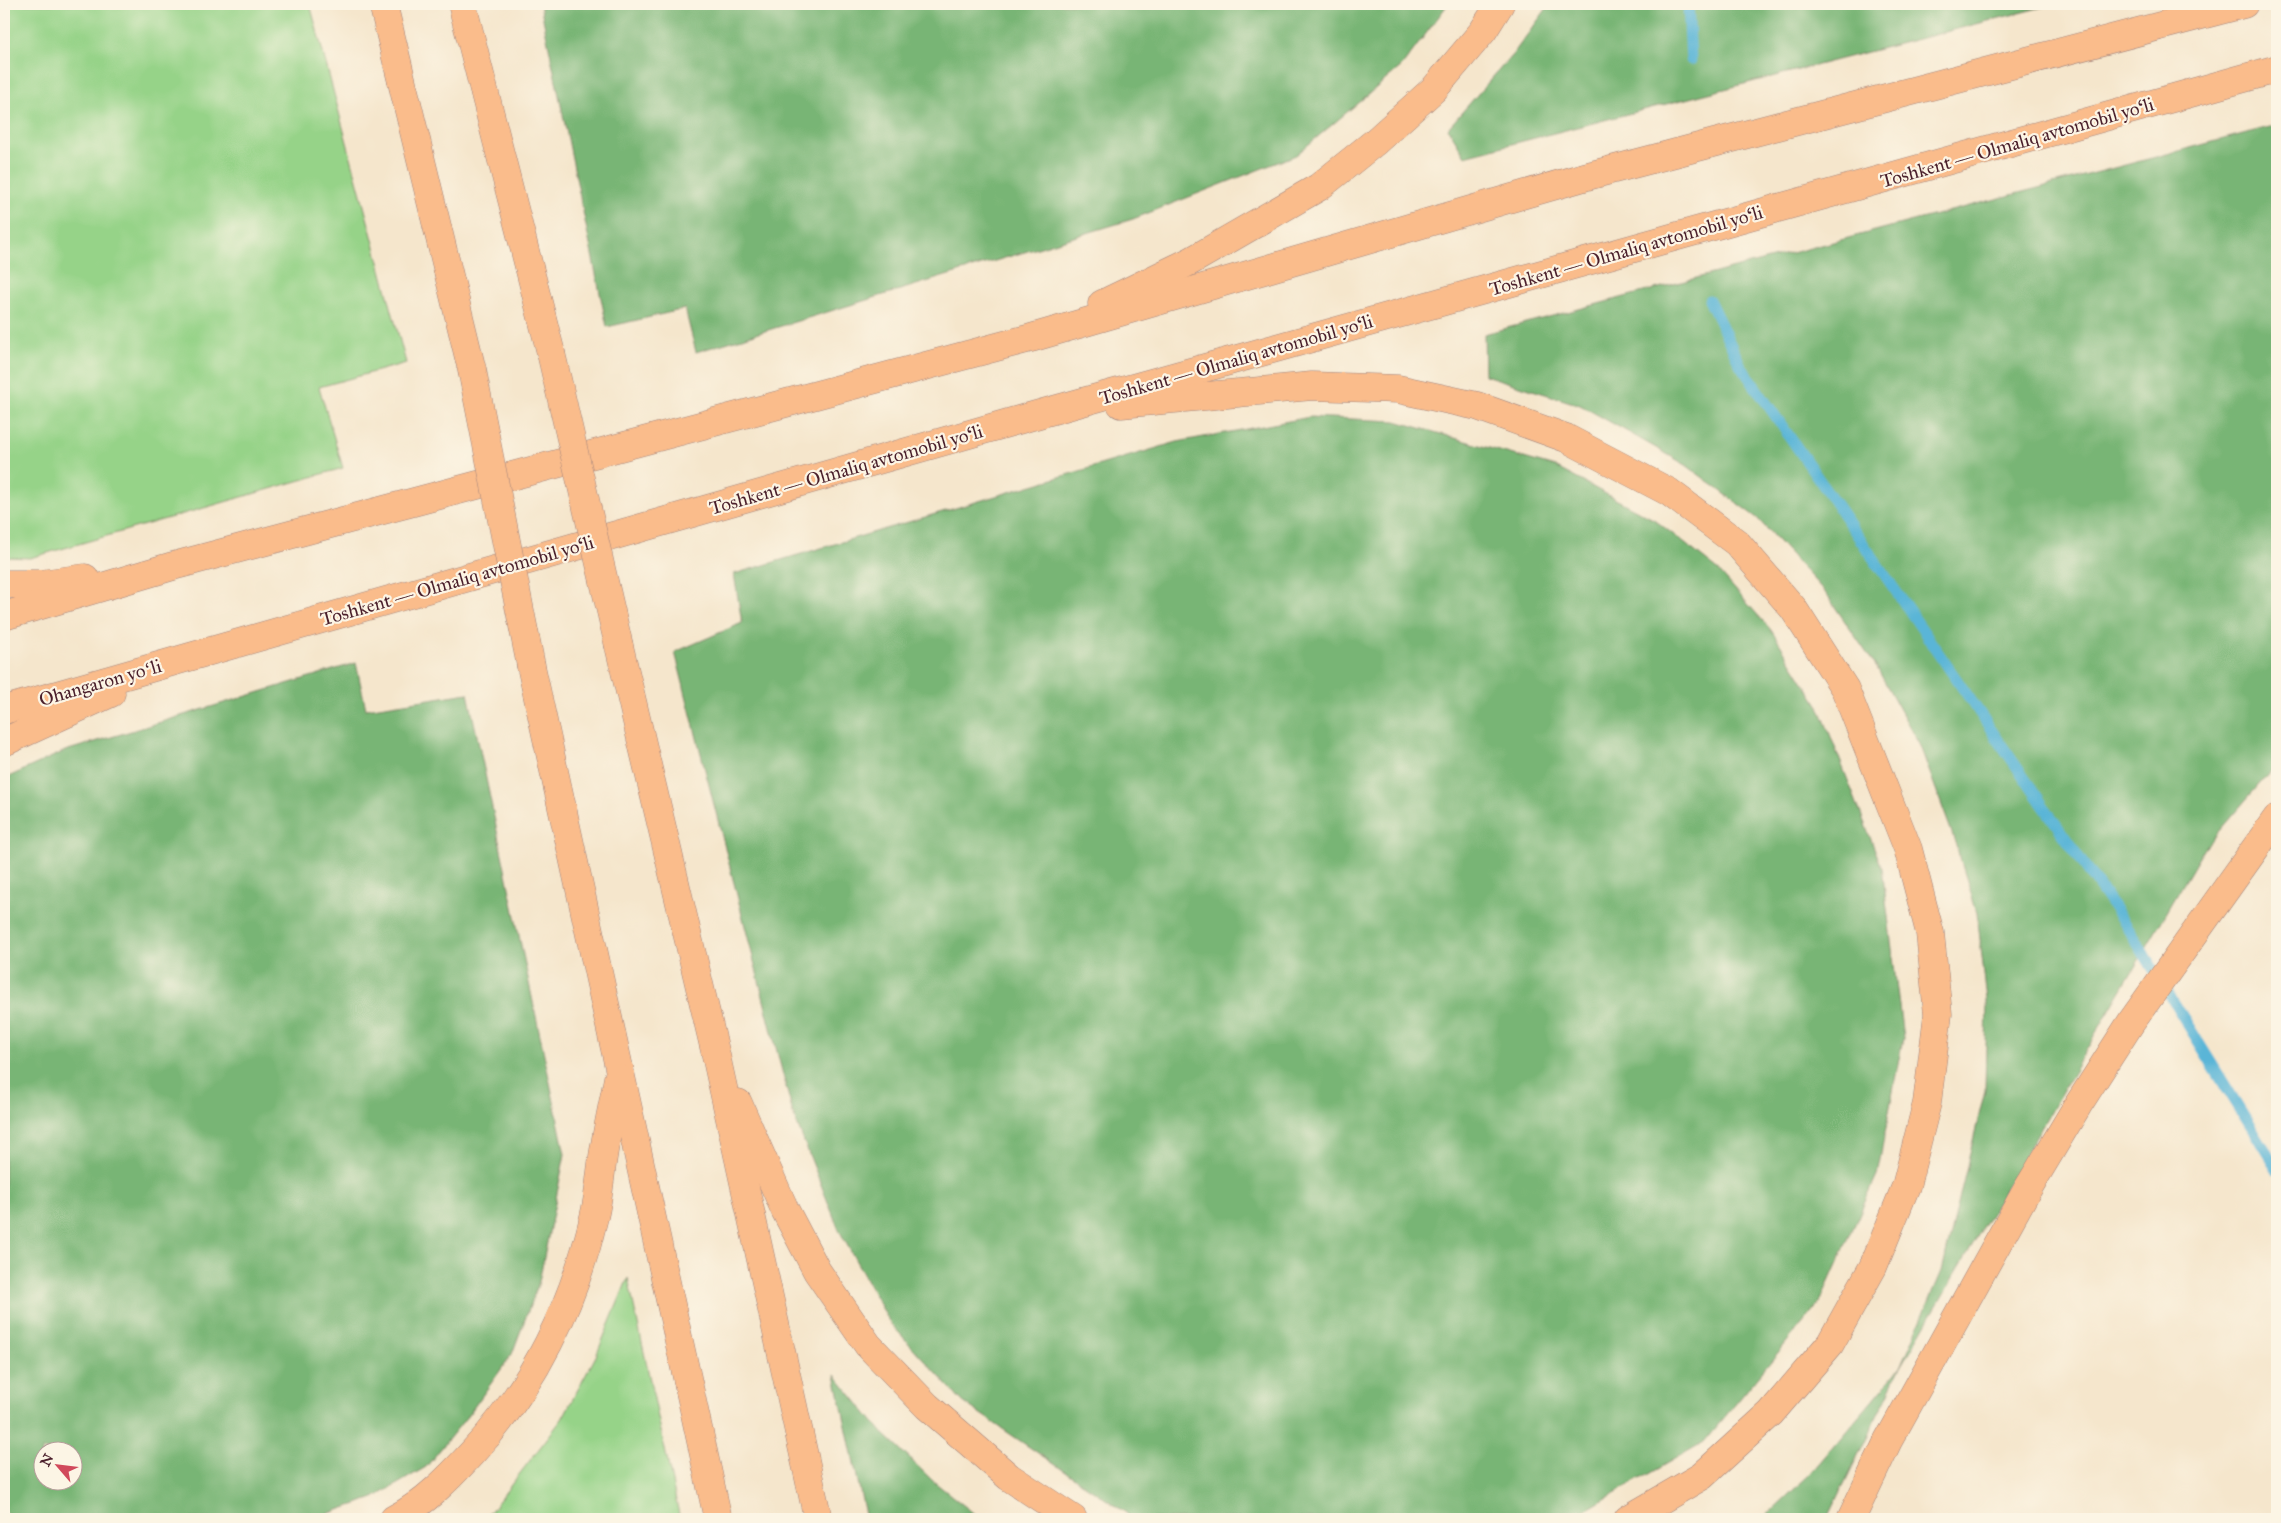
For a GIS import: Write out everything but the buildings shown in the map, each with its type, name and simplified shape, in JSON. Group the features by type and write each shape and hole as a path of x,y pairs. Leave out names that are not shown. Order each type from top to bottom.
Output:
{"highway":[{"path":"383,4 472,370 531,666 718,1519"},
{"path":"462,4 551,353 715,1051 818,1519"},
{"path":"1031,338 1191,261 1319,187 1375,142 1434,89 1483,32 1500,4"},
{"path":"4,616 173,566 1031,338 1584,177 2244,4"},
{"name":"Toshkent — Olmaliq avtomobil yo‘li","path":"197,654 1050,411 2277,69"},
{"path":"1050,411 1312,386 1398,389 1477,406 1566,438 1669,492 1738,543 1794,608 1845,689 1908,849 1930,933 1938,1014 1927,1103 1906,1186 1873,1267 1830,1344 1771,1413 1702,1476 1628,1519"},
{"path":"4,584 40,584 173,566"},
{"path":"4,742 197,654"},
{"name":"Ohangaron yoʻli","path":"4,710 197,654"},
{"path":"1851,1519 1897,1424 2027,1190 2078,1105 2132,1021 2277,818"},
{"path":"715,1051 785,1210 817,1271 868,1345 928,1406 1009,1477 1073,1519"},
{"path":"394,1519 404,1514 451,1475 493,1430 527,1381 556,1328 578,1273 594,1216 620,1067"}],"green space":[{"path":"4,4 310,4 406,363 319,387 343,468 30,558 4,557"},
{"path":"540,4 1448,4 1402,66 1296,155 1133,219 696,352 685,309 607,327"},
{"path":"1550,4 2054,4 1465,156 1448,128 1513,54"},
{"path":"2277,125 2277,764 2205,847 1901,1367 1942,1271 1985,1090 1987,1001 1977,913 1952,833 1920,746 1877,668 1824,591 1757,518 1686,465 1580,405 1485,375 1484,334"},
{"path":"1310,417 1396,421 1555,467 1655,520 1717,569 1771,630 1819,706 1882,868 1903,1038 1877,1175 1820,1302 1704,1442 1570,1519 1135,1519 963,1402 890,1323 839,1230 793,1114 675,652 742,623 734,574 1177,442"},
{"path":"356,663 366,709 468,693 565,1154 539,1282 512,1354 469,1414 426,1467 374,1498 312,1519 19,1519 4,1512 4,779 65,751"},
{"path":"628,1278 680,1519 482,1519 487,1516 562,1419 596,1356"},
{"path":"1901,1367 1827,1519 1763,1519 1809,1475"},
{"path":"835,1375 882,1432 933,1481 981,1519 866,1519"}],"waterway":[{"path":"1688,4 1691,60"},
{"path":"1709,300 1741,366 2131,933 2277,1169"}]}
